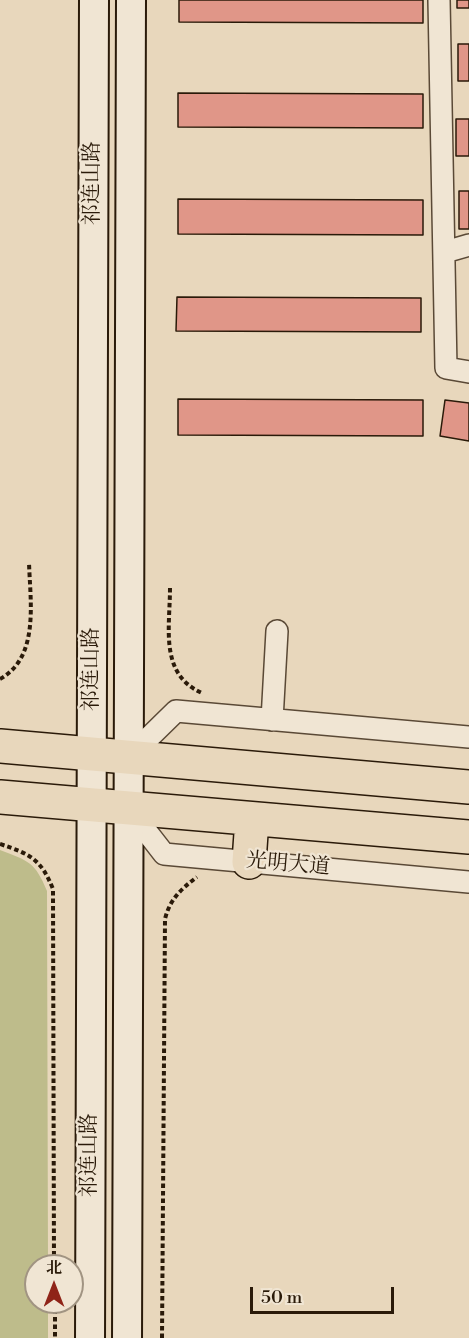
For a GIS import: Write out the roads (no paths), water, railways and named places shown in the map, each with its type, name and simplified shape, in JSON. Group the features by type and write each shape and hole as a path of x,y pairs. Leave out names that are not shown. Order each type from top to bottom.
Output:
{"main road":[{"name":"祁连山路","path":"90,1338 94,0"},
{"name":"祁连山路","path":"128,1338 131,0"},
{"path":"0,746 469,787"},
{"name":"光明大道","path":"0,797 469,837"},
{"path":"249,862 252,819"}],"street":[{"path":"439,0 446,368 469,372"},
{"path":"445,252 469,245"},
{"path":"272,720 277,631"},
{"path":"129,757 176,711 469,737"},
{"name":"光明大道","path":"129,809 164,854 469,882"}]}
